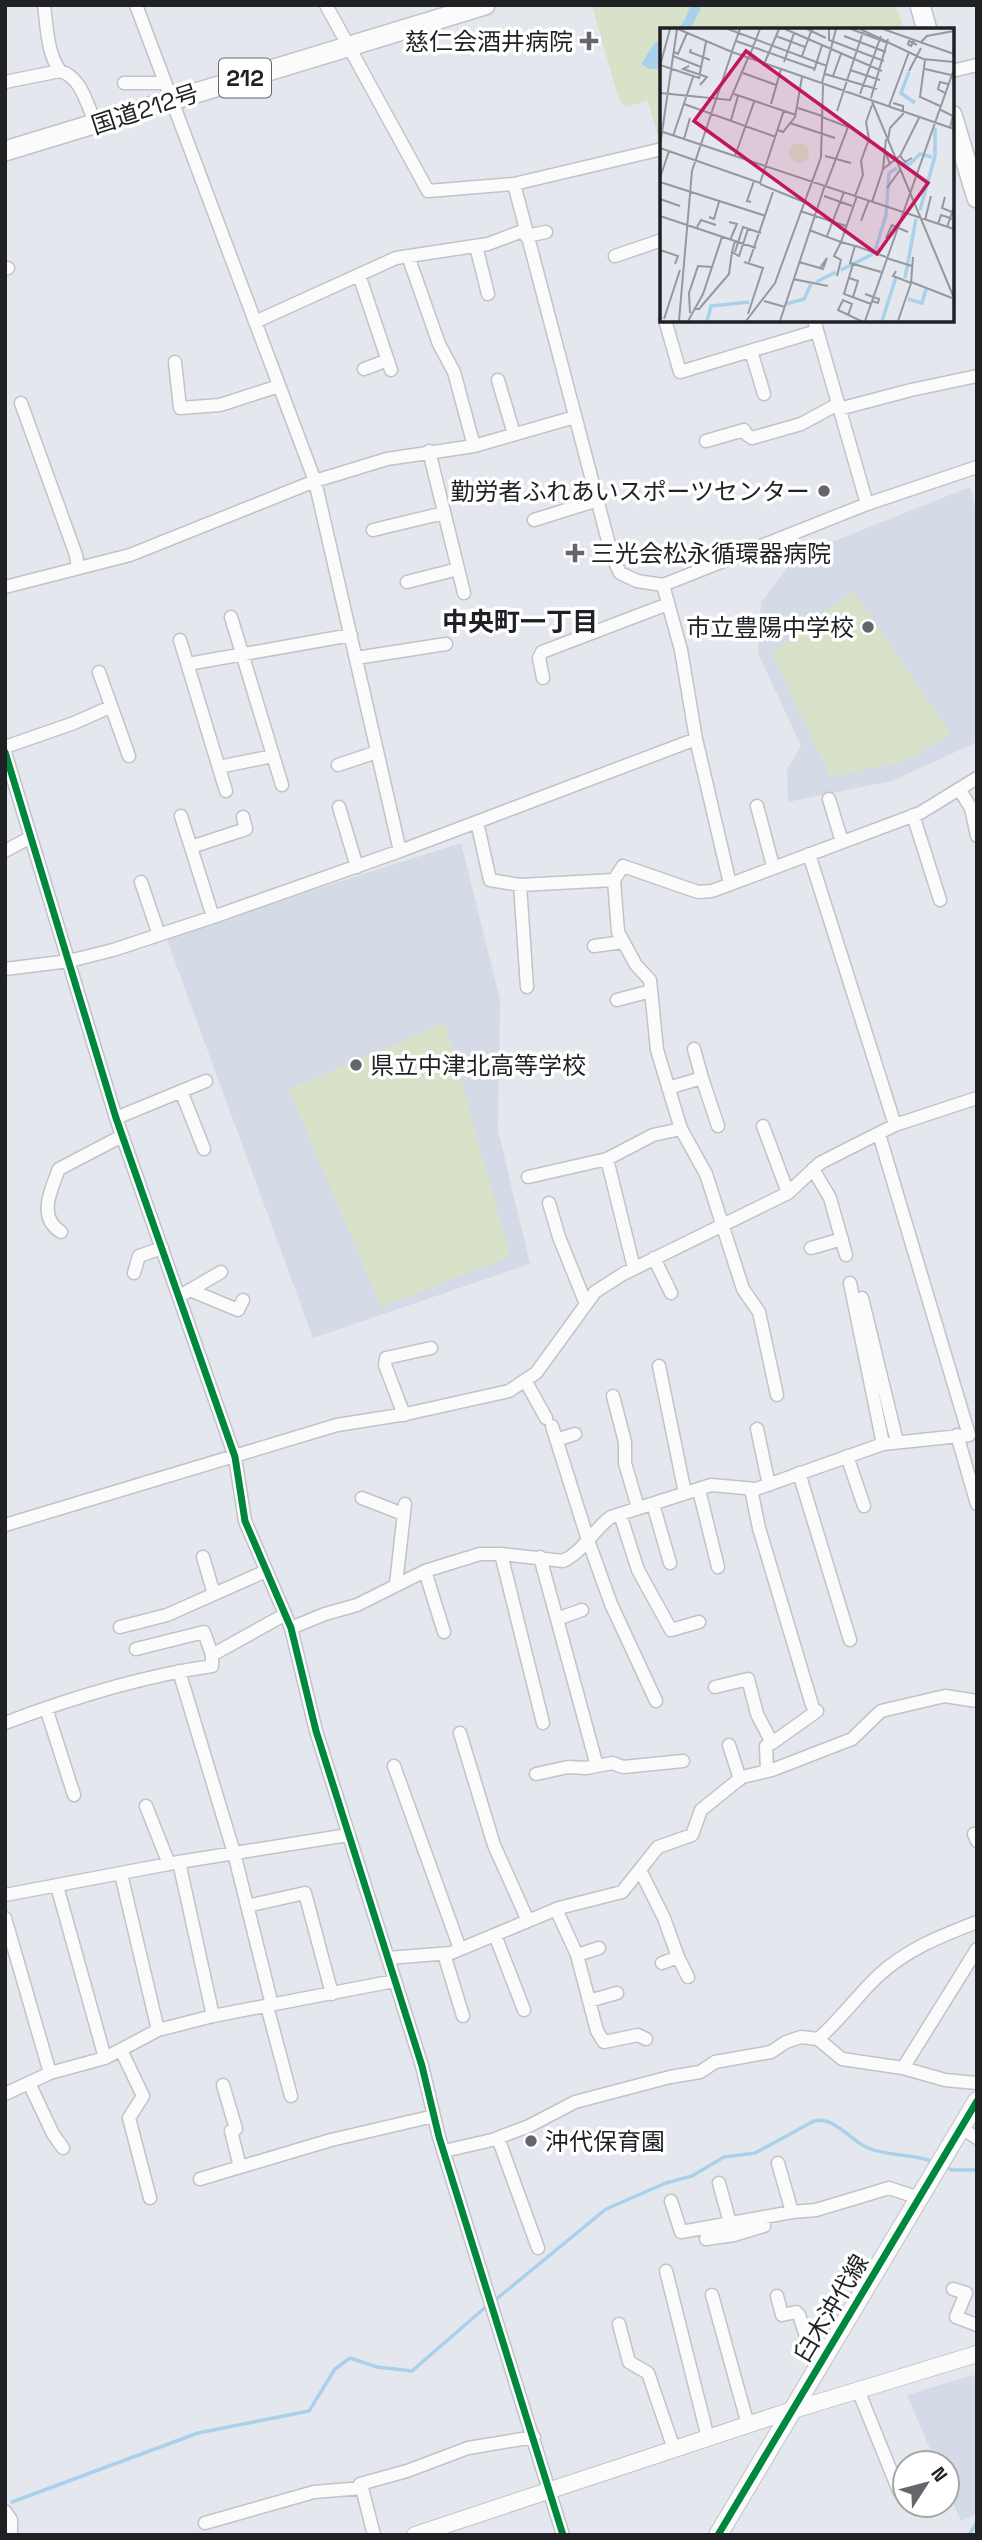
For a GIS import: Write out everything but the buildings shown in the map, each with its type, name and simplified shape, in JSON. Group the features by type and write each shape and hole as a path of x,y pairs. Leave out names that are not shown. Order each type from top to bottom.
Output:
{"highway":[{"name":"国道212号","path":"5,151 96,124 167,92 348,47 485,5"},
{"path":"919,5 926,28"},
{"path":"954,122 977,198"}],"main road":[{"name":"臼木沖代線","path":"718,2535 977,2101"}],"street":[{"path":"44,5 48,39 55,65 76,81 96,124"},
{"path":"136,5 315,481 400,851"},
{"path":"326,5 428,191 514,184 660,149"},
{"path":"954,71 977,65"},
{"path":"5,82 60,71"},
{"path":"124,83 167,92"},
{"path":"514,184 612,556 620,573 663,585 867,504 977,467"},
{"path":"255,322 396,258 488,244 526,233 547,232"},
{"path":"615,256 660,241"},
{"path":"476,246 488,294"},
{"path":"408,256 439,344 454,372 474,446"},
{"path":"359,275 389,365 364,369"},
{"path":"666,322 680,372 751,351 815,326 867,504"},
{"path":"751,351 764,394"},
{"path":"175,362 180,408 220,405 279,386"},
{"path":"706,441 744,430 752,438 801,424 839,407 977,376"},
{"path":"498,380 514,434"},
{"path":"21,403 76,555 78,568"},
{"path":"5,587 130,555 315,481 387,459 474,446 575,417"},
{"path":"429,451 464,593"},
{"path":"534,520 598,500"},
{"path":"373,530 444,513"},
{"path":"407,582 458,569"},
{"path":"663,585 681,649 696,739 730,884"},
{"path":"543,678 539,658 542,652 668,604"},
{"path":"231,617 282,785"},
{"path":"188,664 351,635"},
{"path":"180,640 226,791"},
{"path":"356,658 446,644"},
{"path":"99,672 128,756"},
{"path":"110,707 5,750 116,1118 162,1248 184,1293 235,1457 246,1521 291,1628 316,1731 422,2066 444,2151 563,2535"},
{"path":"5,969 69,961 159,935 357,867 696,739"},
{"path":"338,765 377,752"},
{"path":"219,767 273,756"},
{"path":"777,1395 759,1312 743,1289 706,1174 681,1129 668,1088 657,1050 650,980 636,965 618,932 614,880 623,866 698,892 712,891 914,815 977,778"},
{"path":"959,789 971,808 977,836"},
{"path":"829,799 842,842"},
{"path":"757,806 773,866"},
{"path":"338,807 357,867"},
{"path":"914,815 940,901"},
{"path":"181,816 213,917"},
{"path":"191,847 246,829 243,817"},
{"path":"477,822 489,880 520,885 614,880"},
{"path":"5,851 31,837"},
{"path":"809,854 895,1125"},
{"path":"141,882 159,935"},
{"path":"520,885 527,987"},
{"path":"594,946 623,942"},
{"path":"617,1000 651,991"},
{"path":"694,1049 718,1126"},
{"path":"668,1088 702,1078"},
{"path":"116,1118 206,1081"},
{"path":"181,1091 204,1149"},
{"path":"5,1525 337,1425 404,1415 509,1391 536,1373 594,1292 634,1268 788,1193 820,1163 895,1125 977,1098"},
{"path":"763,1126 788,1193"},
{"path":"528,1177 607,1158 653,1135 681,1129"},
{"path":"879,1134 967,1434 977,1504"},
{"path":"61,1232 53,1227 46,1205 59,1169 122,1136"},
{"path":"607,1158 634,1268"},
{"path":"813,1169 830,1198 846,1255"},
{"path":"549,1203 559,1237 586,1304"},
{"path":"811,1248 842,1240"},
{"path":"134,1273 139,1255 162,1248"},
{"path":"654,1258 671,1293"},
{"path":"184,1293 221,1272"},
{"path":"850,1283 883,1444"},
{"path":"184,1293 238,1310 243,1300"},
{"path":"862,1298 897,1442"},
{"path":"404,1415 385,1365 386,1358 431,1348"},
{"path":"659,1366 685,1493"},
{"path":"525,1380 549,1422 611,1604 656,1701"},
{"path":"613,1396 625,1442 625,1463 638,1508"},
{"path":"757,1429 769,1485"},
{"path":"556,1440 575,1434"},
{"path":"291,1628 357,1605 425,1571 480,1554 501,1553 563,1561 602,1524 620,1514 711,1485 751,1489 883,1444 967,1434"},
{"path":"847,1456 864,1506"},
{"path":"799,1473 850,1640"},
{"path":"751,1489 759,1528 814,1708 766,1746 767,1771"},
{"path":"699,1490 718,1567"},
{"path":"362,1498 404,1509 397,1584"},
{"path":"653,1504 670,1563"},
{"path":"620,1514 638,1570 671,1630 699,1622"},
{"path":"501,1553 543,1723"},
{"path":"540,1557 597,1766"},
{"path":"203,1558 215,1594"},
{"path":"120,1627 167,1615 266,1571"},
{"path":"425,1571 444,1632"},
{"path":"557,1619 582,1610"},
{"path":"212,1655 284,1615"},
{"path":"5,1723 46,1708 179,1671 212,1666 212,1655 204,1632 136,1649"},
{"path":"179,1671 234,1853 291,2096"},
{"path":"715,1687 748,1679 757,1714 772,1742"},
{"path":"388,1958 444,1954 556,1909 622,1892 658,1847 692,1835 701,1810 740,1779 852,1739 881,1711 945,1696 977,1701"},
{"path":"46,1708 74,1796"},
{"path":"460,1733 494,1845 528,1921"},
{"path":"729,1745 740,1779"},
{"path":"542,1769 586,1768 612,1763 623,1767 683,1761"},
{"path":"394,1766 460,1949"},
{"path":"146,1806 174,1863 213,2017"},
{"path":"5,1895 174,1863 348,1835"},
{"path":"640,1870 664,1918 688,1977"},
{"path":"121,1874 158,2030"},
{"path":"57,1886 105,2058"},
{"path":"247,1906 304,1893 332,1994"},
{"path":"556,1909 577,1955 597,2031 604,2042 638,2035 646,2039"},
{"path":"5,1917 50,2073"},
{"path":"818,2039 839,2020 878,1976 900,1958 918,1946 977,1922"},
{"path":"495,1935 524,2010"},
{"path":"577,1955 599,1948"},
{"path":"903,2068 977,1949"},
{"path":"444,1954 463,2016"},
{"path":"662,1963 678,1957"},
{"path":"5,2094 50,2073 105,2058 158,2030 394,1981"},
{"path":"589,2001 617,1993"},
{"path":"444,2151 498,2138 529,2126 575,2102 670,2077 700,2072 715,2062 771,2052 786,2042 801,2037 818,2039 842,2059 903,2068 945,2080 977,2083"},
{"path":"121,2050 143,2096 129,2118 150,2198"},
{"path":"29,2083 53,2134 63,2148"},
{"path":"223,2085 236,2129 231,2131 240,2167"},
{"path":"200,2179 331,2140 434,2116"},
{"path":"961,2128 977,2138"},
{"path":"498,2138 538,2248"},
{"path":"778,2162 792,2212"},
{"path":"719,2183 730,2224"},
{"path":"671,2202 681,2232 816,2210 889,2188 919,2198"},
{"path":"706,2239 734,2235 764,2226 763,2218"},
{"path":"666,2271 708,2438"},
{"path":"953,2289 965,2293 956,2317 977,2325"},
{"path":"712,2295 748,2424"},
{"path":"776,2296 782,2315 796,2312 799,2315 817,2370"},
{"path":"620,2324 629,2362 648,2374 674,2449"},
{"path":"415,2535 449,2530 551,2490 748,2424 977,2354"},
{"path":"858,2390 891,2471"},
{"path":"374,2535 360,2484 407,2471 468,2448 534,2437"},
{"path":"205,2523 314,2492 362,2488"},
{"path":"5,2511 11,2520 11,2535"}],"shaded area":[{"name":"市立豊陽中学校","path":"970,487 977,513 977,742 892,781 788,802 787,769 801,746 758,653 761,602 797,556"},
{"name":"県立中津北高等学校","path":"461,843 500,1000 498,1130 530,1264 313,1338 166,937"},
{"path":"977,2374 977,2514 961,2521 960,2519 961,2449 930,2449 907,2395"}],"green space":[{"path":"592,5 896,5 903,28 660,28 660,144 648,101 625,107 619,100"},
{"path":"853,591 951,734 905,761 831,777 772,654"},
{"path":"445,1023 510,1256 381,1307 289,1089"}],"water":[{"path":"691,5 700,5 691,28 678,28"},
{"path":"660,41 660,69 650,69 641,64 654,44"}],"waterway":[{"path":"494,2301 606,2209 666,2183 692,2176 724,2157 755,2153 814,2121 821,2120 835,2125 861,2144 876,2151 934,2162"},
{"path":"944,2166 952,2170 977,2170"},
{"path":"12,2502 198,2433 309,2411 335,2369 350,2358 377,2367 412,2371 488,2305"},
{"path":"969,2535 977,2522"}],"cycle path":[{"path":"5,752 116,1118 235,1457 245,1521 291,1628 316,1731 422,2066 439,2137 563,2535"},
{"path":"718,2535 977,2101"}],"place":[{"name":"慈仁会酒井病院","path":"589,41"},
{"name":"勤労者ふれあいスポーツセンター","path":"824,491"},
{"name":"三光会松永循環器病院","path":"575,553"},
{"name":"市立豊陽中学校","path":"868,627"},
{"name":"県立中津北高等学校","path":"356,1065"},
{"name":"沖代保育園","path":"531,2141"}],"district":[{"name":"中央町一丁目","path":"520,622"}]}
